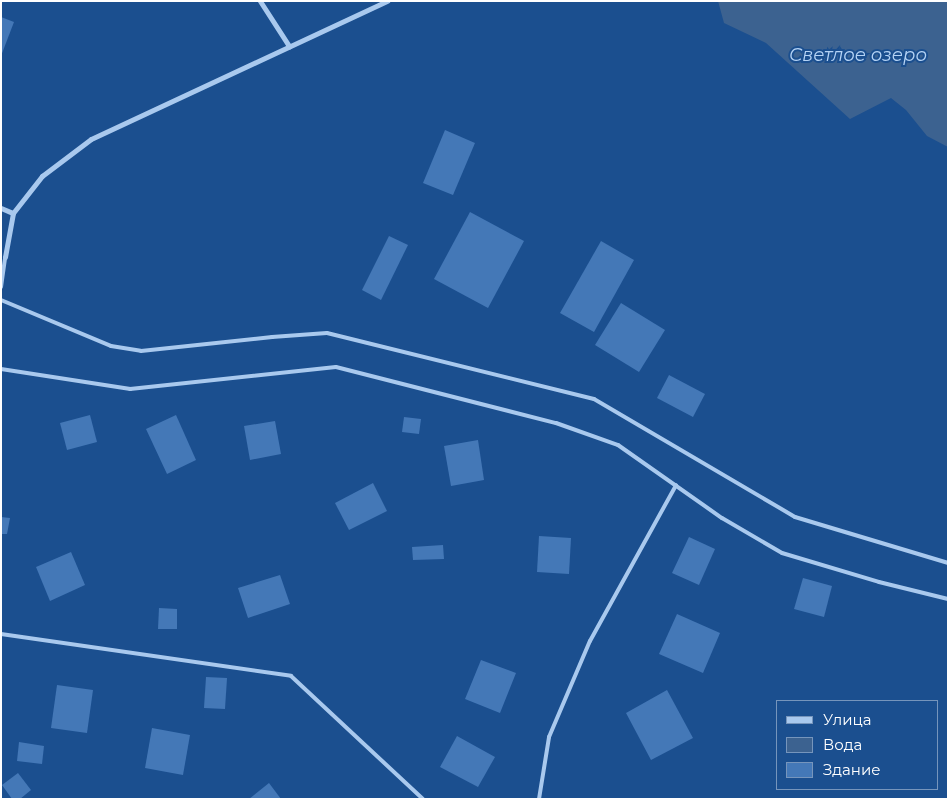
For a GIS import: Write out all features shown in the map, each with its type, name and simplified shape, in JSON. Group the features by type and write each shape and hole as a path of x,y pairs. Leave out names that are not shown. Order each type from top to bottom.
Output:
{"street":[{"path":"260,1 289,46"},
{"path":"5,257 13,213 42,176 91,139 387,1"},
{"path":"1,208 13,213"}],"lane":[{"path":"1,287 5,257"},
{"path":"1,300 111,346 134,350 141,351 327,333 594,399 795,516 948,563"},
{"path":"1,369 130,389 336,367 556,423 618,445 722,518 782,553 879,582 948,599"},
{"path":"539,799 549,737 590,641 676,485"},
{"path":"1,634 291,676 422,799"}],"water":[{"name":"Светлое озеро","path":"718,1 948,1 948,147 927,136 906,110 891,98 850,119 766,43 724,23"}],"building":[{"path":"1,17 14,22 1,56"},
{"path":"445,130 475,143 453,195 423,183"},
{"path":"470,212 524,241 488,308 434,279"},
{"path":"389,236 408,245 381,300 362,290"},
{"path":"601,241 634,260 594,332 560,313"},
{"path":"621,303 665,330 639,372 595,345"},
{"path":"669,375 705,394 693,417 657,398"},
{"path":"90,415 97,442 67,450 60,423"},
{"path":"176,415 196,460 167,474 146,429"},
{"path":"404,417 421,419 419,434 402,432"},
{"path":"275,421 281,454 250,460 244,426"},
{"path":"478,440 484,480 451,486 444,446"},
{"path":"373,483 387,511 349,530 335,503"},
{"path":"1,517 10,518 7,534 1,534"},
{"path":"539,536 571,538 569,574 537,572"},
{"path":"689,537 715,549 699,585 672,573"},
{"path":"443,545 444,559 413,560 412,547"},
{"path":"71,552 85,585 50,601 36,567"},
{"path":"280,575 290,604 248,618 238,588"},
{"path":"803,578 832,586 824,617 794,609"},
{"path":"159,608 177,609 177,629 158,629"},
{"path":"677,614 720,633 703,673 659,654"},
{"path":"481,660 516,673 500,713 465,699"},
{"path":"206,677 227,678 225,709 204,708"},
{"path":"57,685 93,690 87,733 51,728"},
{"path":"667,690 693,738 651,760 626,713"},
{"path":"152,728 190,735 183,775 145,768"},
{"path":"457,736 495,757 478,787 440,767"},
{"path":"19,742 44,746 42,764 17,761"},
{"path":"18,773 31,790 20,799 12,799 2,785"},
{"path":"269,783 281,799 249,799"}]}
